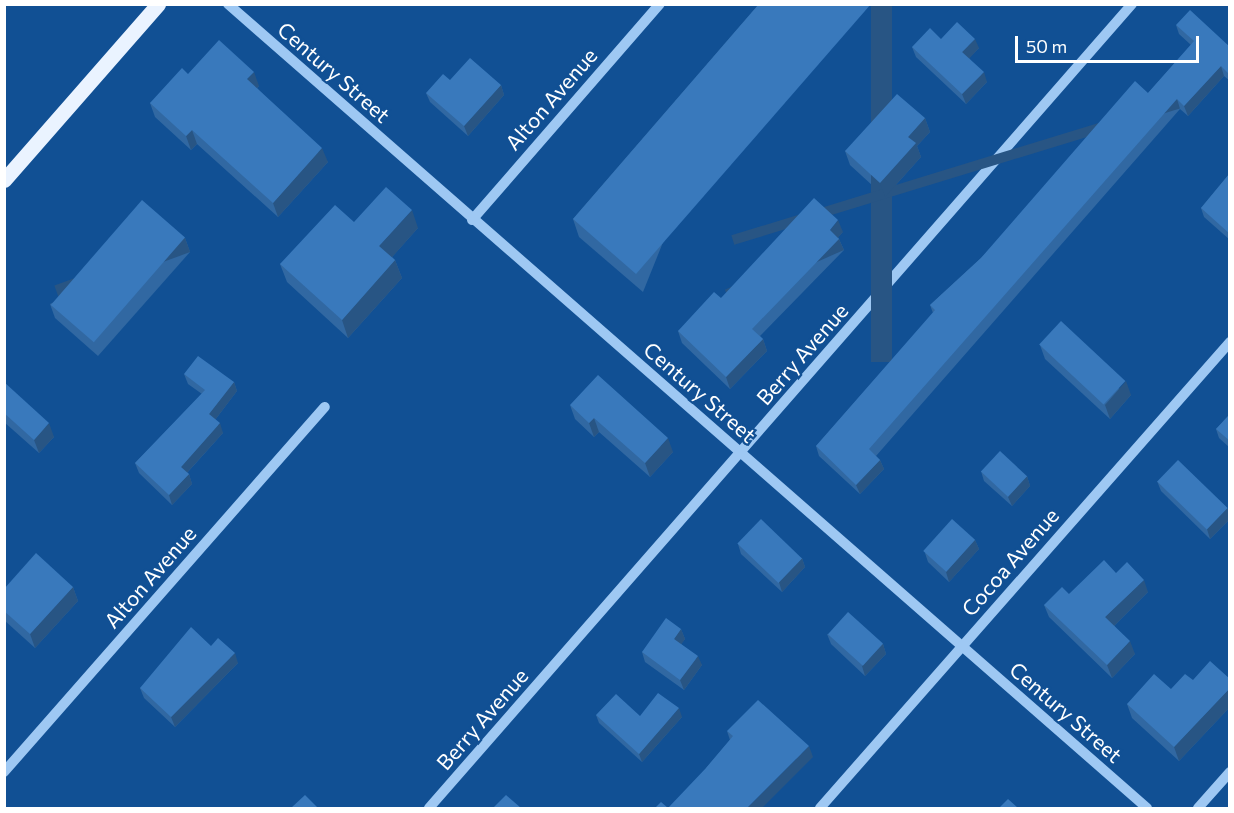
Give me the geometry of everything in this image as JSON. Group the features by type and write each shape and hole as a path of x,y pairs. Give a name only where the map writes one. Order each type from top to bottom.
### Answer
{"main road":[{"path":"4,180 158,4"}],"street":[{"name":"Century Street","path":"228,4 472,220 1147,808"},
{"name":"Alton Avenue","path":"472,220 660,4"},
{"name":"Berry Avenue","path":"429,808 741,454 1132,4"},
{"name":"Cocoa Avenue","path":"820,808 1230,342"},
{"name":"Alton Avenue","path":"4,772 325,406"},
{"path":"1198,808 1230,772"}],"building":[{"path":"759,4 871,4 636,274 573,219"},
{"path":"1190,10 1230,47 1230,72 1228,73 1221,66 1184,106 1177,99 869,449 880,460 856,485 816,446 935,310 930,305 981,258 1135,81 1148,93 1194,41 1176,25"},
{"path":"957,22 975,39 962,52 984,72 962,94 912,47 930,28 941,39"},
{"path":"219,40 254,72 247,79 322,148 273,203 192,130 186,136 150,103 182,68 188,74"},
{"path":"470,58 501,85 464,126 426,93 443,74 450,80"},
{"path":"897,94 925,118 908,137 916,143 880,183 845,151"},
{"path":"1230,173 1230,234 1201,208"},
{"path":"386,187 412,210 379,246 395,260 342,320 280,264 335,205 354,222"},
{"path":"814,198 838,220 830,230 839,239 752,329 763,339 726,377 678,331 714,292 721,298"},
{"path":"142,200 185,237 94,342 51,305"},
{"path":"1061,321 1125,381 1104,404 1039,344"},
{"path":"198,356 234,382 209,414 220,423 181,467 189,474 169,495 135,463 205,390 184,374"},
{"path":"598,375 668,438 645,463 594,418 589,423 570,405"},
{"path":"4,382 49,423 34,440 4,413"},
{"path":"1230,414 1230,441 1216,429"},
{"path":"1000,451 1027,476 1008,497 981,471"},
{"path":"1178,460 1228,508 1207,530 1157,482"},
{"path":"761,519 802,559 778,583 737,543"},
{"path":"952,519 975,540 946,572 923,551"},
{"path":"36,553 73,587 30,634 4,611 4,589"},
{"path":"1104,560 1116,573 1127,562 1144,580 1105,617 1130,641 1107,665 1044,605 1062,587 1069,594"},
{"path":"848,612 883,643 863,666 828,634"},
{"path":"666,618 681,629 674,639 698,656 680,680 642,652"},
{"path":"191,627 211,646 218,638 235,653 171,717 140,688"},
{"path":"1210,661 1230,679 1230,688 1174,747 1127,704 1154,674 1171,689 1185,674 1193,680"},
{"path":"658,693 679,708 639,754 596,715 616,694 640,716"},
{"path":"758,700 809,746 747,808 668,808 733,736 727,731"},
{"path":"305,795 318,808 291,808"},
{"path":"506,795 521,808 493,808"},
{"path":"1008,799 1018,808 999,808"},
{"path":"661,802 668,808 655,808"}]}
